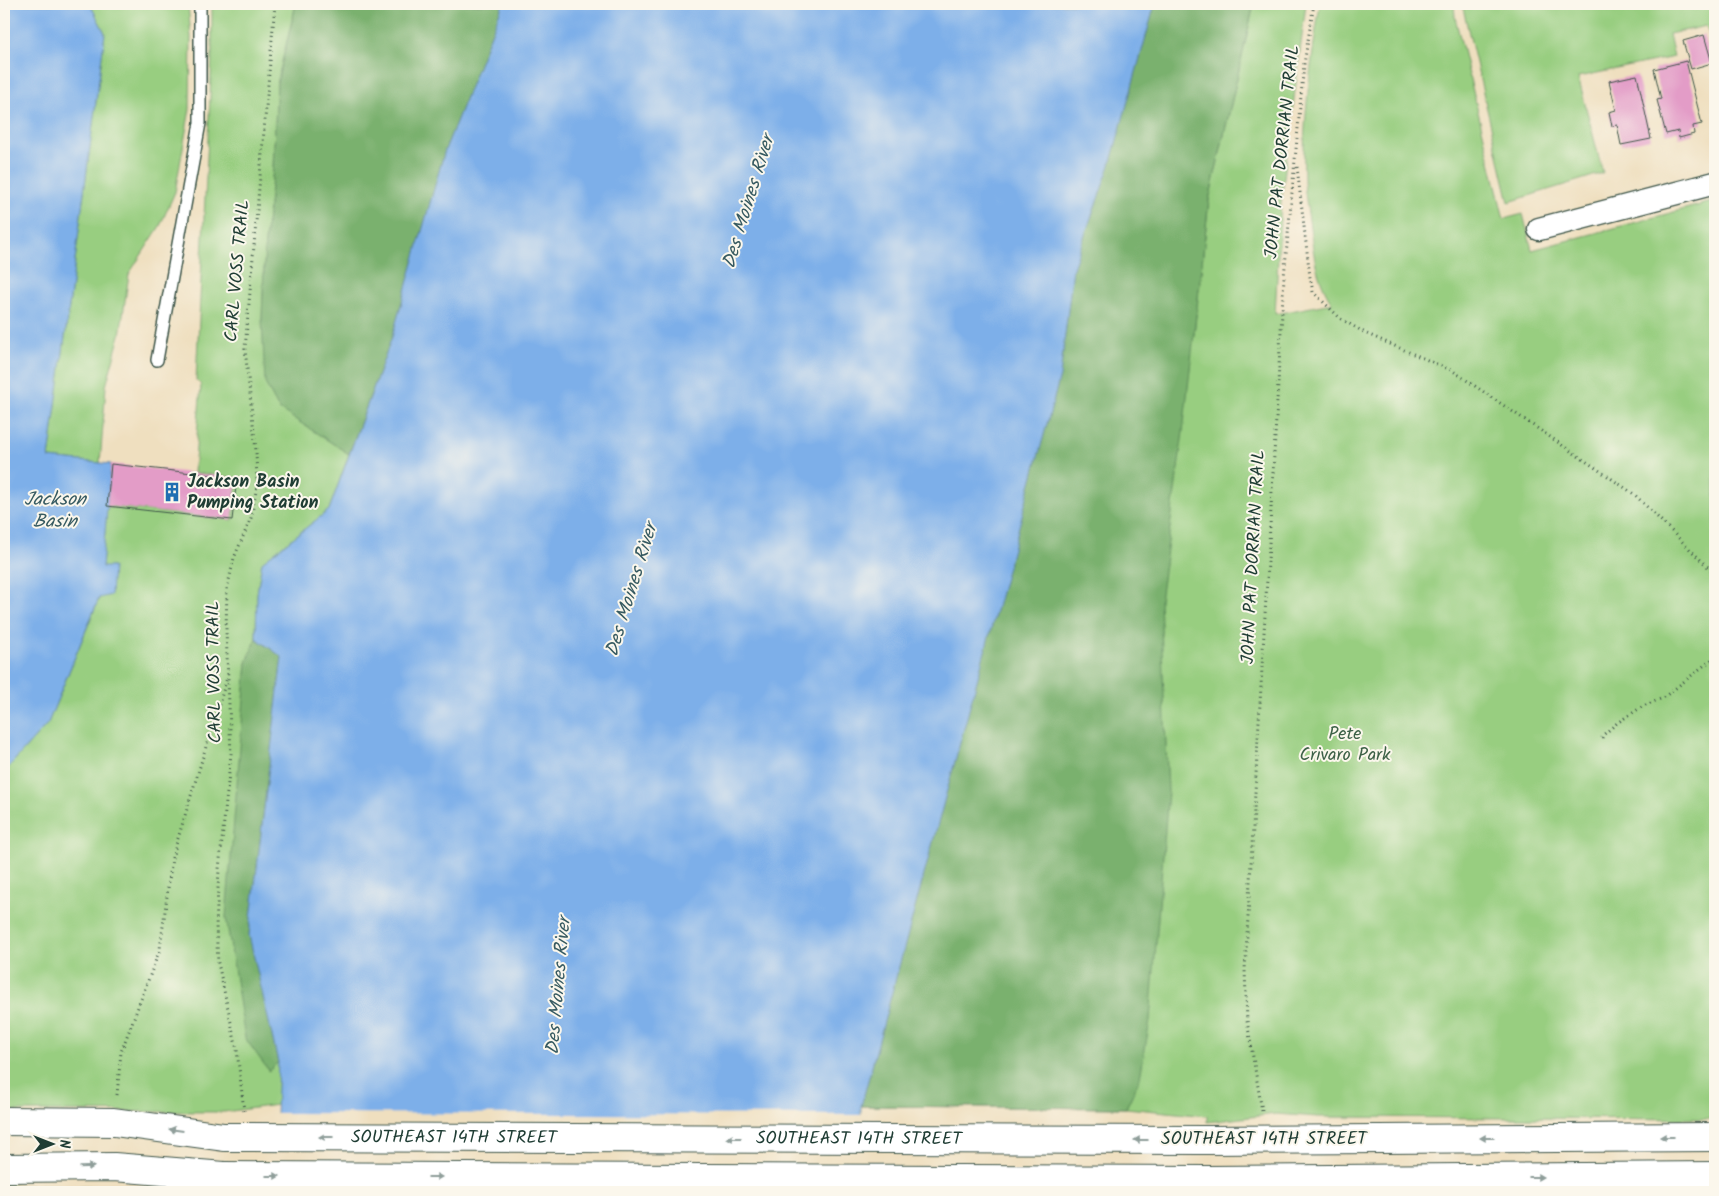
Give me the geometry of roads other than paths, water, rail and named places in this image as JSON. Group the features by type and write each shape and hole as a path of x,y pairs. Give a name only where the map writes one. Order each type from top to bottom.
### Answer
{"main road":[{"name":"SOUTHEAST 14TH STREET","path":"4,1121 114,1122 224,1137 1208,1140 1715,1137"},
{"path":"4,1168 114,1166 224,1176 1207,1180 1715,1176"}],"street":[{"path":"1539,229 1715,183"}],"lane":[{"path":"158,360 200,123 200,4"}],"water":[{"name":"Jackson Basin","path":"4,4 90,4 105,33 49,458 111,464 102,567 113,567 111,595 99,598 48,723 4,772"},
{"name":"Des Moines River","path":"503,4 1155,4 1110,165 1073,268 1060,376 861,1106 861,1192 273,1192 278,1062 249,935 282,657 256,638 257,594 262,562 329,510 392,337 445,150"}],"place":[{"name":"Jackson Basin Pumping Station","path":"172,492"}],"park label":[{"name":"Pete Crivaro Park","path":"1345,744"}]}
